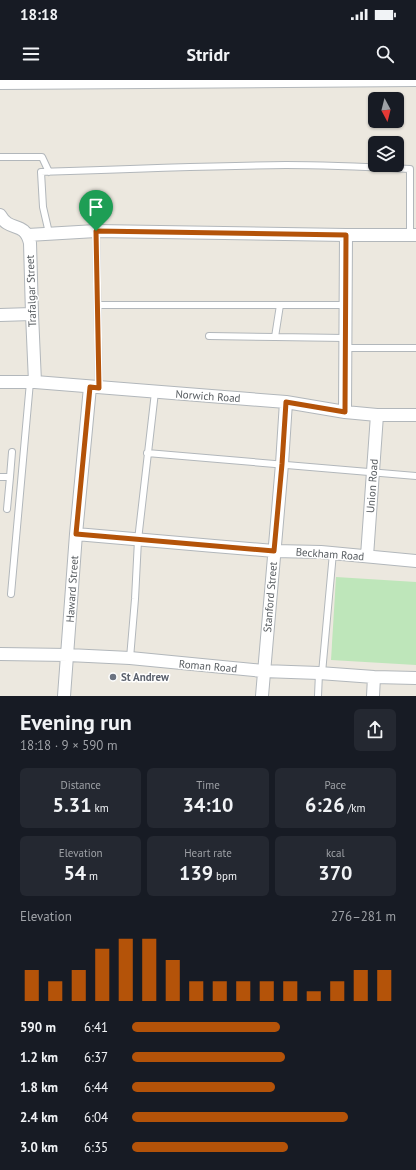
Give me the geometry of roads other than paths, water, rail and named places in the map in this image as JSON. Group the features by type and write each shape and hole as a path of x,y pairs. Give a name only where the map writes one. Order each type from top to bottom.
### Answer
{"street":[{"path":"0,83 416,80"},
{"path":"1,220 23,229 28,235 96,231 413,235"},
{"name":"Trafalgar Street","path":"28,235 30,243 33,382"},
{"path":"345,412 346,235"},
{"path":"0,316 32,314"},
{"name":"Norwich Road","path":"0,382 33,382 286,402 345,412 376,415 416,415"},
{"name":"Haward Street","path":"64,696 76,534 95,387"},
{"name":"Stanford Street","path":"262,696 286,402"},
{"name":"Union Road","path":"367,556 376,415"},
{"name":"Beckham Road","path":"76,534 274,551 333,553 416,561"},
{"name":"Roman Road","path":"0,654 68,654 130,658 264,671 416,678"},
{"path":"373,696 374,677"}],"lane":[{"path":"0,157 42,157 49,172"},
{"path":"49,233 43,207 41,172 287,165 410,169 413,235"},
{"path":"95,387 98,305 96,231"},
{"path":"98,305 345,306"},
{"path":"275,337 280,306"},
{"path":"209,336 275,337 416,348"},
{"path":"11,594 33,382"},
{"path":"130,658 138,540 155,392"},
{"path":"7,509 12,452"},
{"path":"147,453 416,476"},
{"path":"0,477 10,477"},
{"path":"318,696 333,553"}],"place":[{"name":"St Andrew","path":"113,677"}]}
